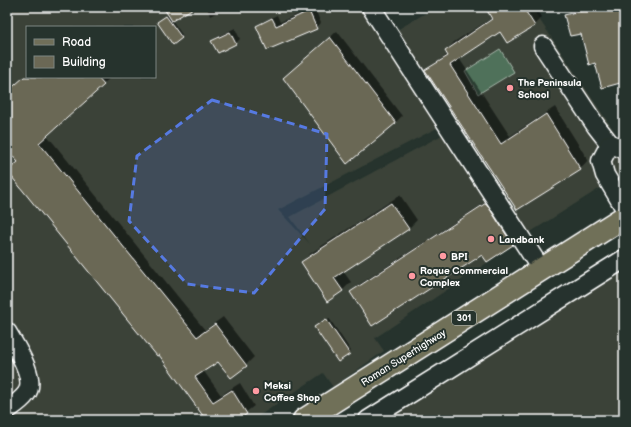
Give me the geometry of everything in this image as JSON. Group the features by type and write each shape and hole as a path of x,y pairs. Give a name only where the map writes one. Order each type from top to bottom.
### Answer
{"main road":[{"name":"Roman Superhighway","path":"304,420 624,218"}],"street":[{"path":"371,7 541,269"},
{"path":"544,46 591,119 617,146 601,161 608,181 624,208"},
{"path":"368,420 624,259"},
{"path":"7,332 24,362 30,380 28,393 7,410"}],"highlighted area":[{"path":"212,100 327,134 325,209 254,293 187,284 129,221 137,156"}],"shaded area":[{"path":"7,7 360,7 437,128 278,210 310,244 290,217 444,134 515,244 375,338 384,351 333,387 323,373 253,420 7,420"},
{"name":"The Peninsula School","path":"436,7 531,7 624,146 624,173 529,233 397,30"},
{"path":"624,248 624,420 356,420"}],"green space":[{"path":"500,49 514,72 478,94 465,71"}],"building":[{"path":"163,7 195,7 172,21"},
{"path":"485,7 523,7 535,26 507,43 500,32 450,65 501,144 546,114 581,170 517,210 425,70 448,56 445,51 492,19"},
{"path":"585,7 620,7 624,24 624,82 602,88 595,63 589,65 581,34 570,36 564,15 585,10"},
{"path":"309,11 317,29 267,50 256,26 272,18 276,26"},
{"path":"166,16 182,38 173,45 157,22"},
{"path":"230,32 236,44 218,53 211,41"},
{"path":"330,37 396,123 347,164 283,78"},
{"path":"24,77 98,78 104,85 39,143 197,337 215,324 247,366 231,378 218,362 195,377 213,402 232,390 247,414 238,420 224,420 221,415 214,420 206,420 159,355 157,356 7,171 18,162 7,150 7,92"},
{"path":"391,203 409,229 334,278 343,291 327,302 301,262"},
{"name":"Roque Commercial Complex","path":"486,203 513,245 487,262 482,255 372,326 350,292"},
{"path":"326,319 350,354 338,362 314,327"}],"place":[{"name":"The Peninsula School","path":"510,88"},
{"name":"Landbank","path":"491,239"},
{"name":"BPI","path":"443,256"},
{"name":"Roque Commercial Complex","path":"412,276"},
{"name":"Meksi Coffee Shop","path":"256,391"}]}
